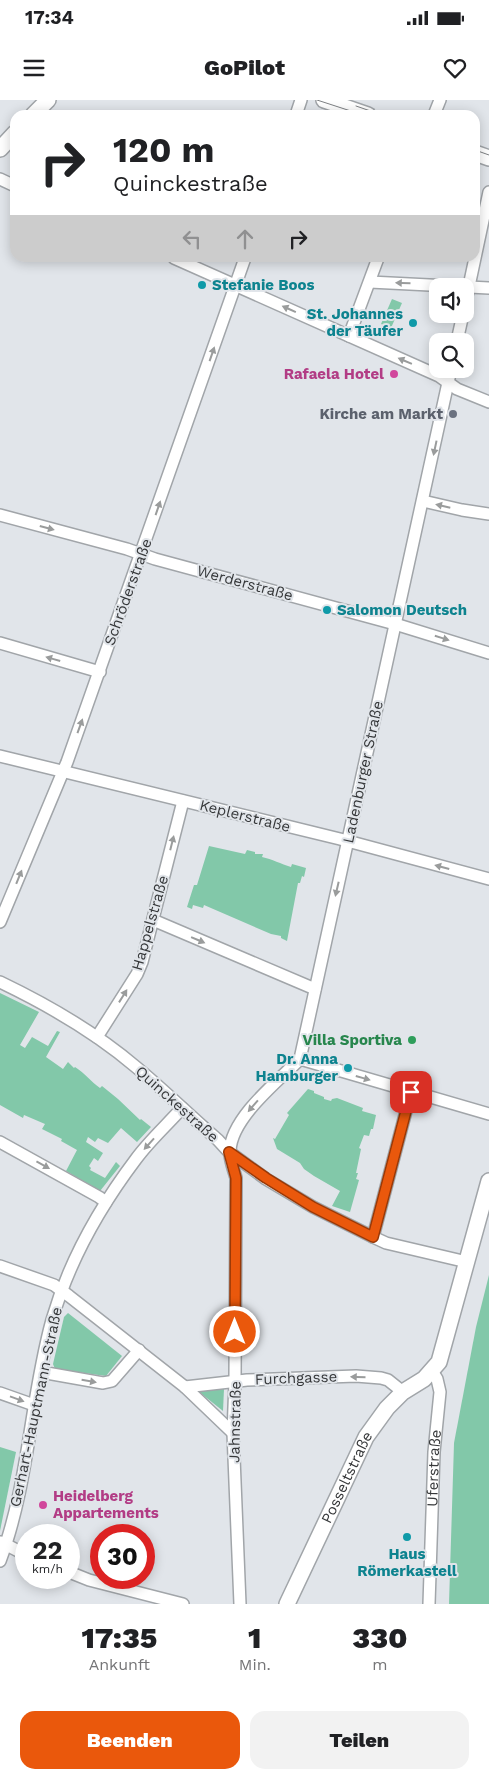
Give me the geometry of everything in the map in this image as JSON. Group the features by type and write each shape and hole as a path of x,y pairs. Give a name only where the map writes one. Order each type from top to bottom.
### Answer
{"street":[{"path":"38,110 48,100"},
{"path":"324,100 353,110"},
{"path":"0,148 10,139"},
{"path":"480,234 489,192"},
{"path":"183,262 439,376 457,390 489,402"},
{"name":"Schröderstraße","path":"0,922 67,772 100,672 244,262"},
{"path":"349,336 377,262"},
{"path":"471,278 474,262"},
{"path":"370,282 429,284"},
{"path":"474,286 489,288"},
{"name":"Ladenburger Straße","path":"300,1060 449,378"},
{"path":"423,501 489,514"},
{"name":"Werderstraße","path":"0,515 395,624 489,653"},
{"path":"0,643 100,672"},
{"name":"Keplerstraße","path":"0,756 489,879"},
{"name":"Happelstraße","path":"96,1037 142,962 183,801"},
{"path":"153,920 315,989"},
{"name":"Quinckestraße","path":"0,982 53,1010 96,1037 135,1066 229,1152 313,1207 386,1243 467,1262"},
{"path":"229,1152 233,1138 252,1106 300,1060 489,1114"},
{"path":"373,1237 411,1092"},
{"name":"Gerhart-Hauptmann-Straße","path":"0,1561 23,1474 34,1405 52,1321 62,1290 75,1258 106,1202 137,1158 182,1108"},
{"path":"0,1142 106,1202"},
{"name":"Jahnstraße","path":"229,1152 236,1178 233,1433 240,1604"},
{"path":"432,1371 438,1362 489,1181"},
{"path":"0,1266 54,1285 62,1290 185,1387 233,1433"},
{"path":"403,1392 445,1336"},
{"path":"41,1372 103,1383 112,1382 139,1350"},
{"name":"Posseltstraße","path":"287,1604 366,1437 379,1417 403,1392 416,1385 432,1371"},
{"name":"Uferstraße","path":"429,1604 434,1452 440,1392 437,1379 432,1371"},
{"name":"Furchgasse","path":"185,1387 235,1381 315,1377 374,1377 388,1380 403,1392"},
{"path":"0,1393 34,1405"},
{"path":"3,1544 15,1550"},
{"path":"80,1576 183,1604"}],"green space":[{"path":"392,299 402,303 391,328 381,324"},
{"path":"209,846 245,854 247,850 255,852 255,854 263,854 262,857 291,867 292,864 306,868 304,877 302,876 300,883 298,883 287,941 281,938 281,936 271,934 204,905 203,908 193,905 192,909 187,907 194,885 197,885"},
{"path":"0,993 39,1012 20,1045 25,1048 32,1037 48,1046 57,1031 60,1032 46,1057 63,1069 68,1062 100,1088 102,1086 140,1120 151,1127 137,1142 121,1128 108,1143 98,1138 95,1142 88,1137 86,1142 103,1153 98,1161 94,1158 89,1166 90,1170 105,1178 116,1162 120,1166 100,1191 66,1171 77,1150 61,1141 62,1139 42,1129 45,1124 24,1115 23,1118 0,1105"},
{"path":"308,1089 324,1097 324,1099 331,1101 337,1098 363,1108 362,1111 376,1115 373,1129 371,1129 369,1136 364,1135 359,1148 361,1149 356,1179 359,1180 350,1212 332,1206 340,1191 314,1176 304,1169 300,1163 277,1149 273,1138 275,1139 289,1115 287,1113"},
{"path":"489,1275 489,1604 449,1604 454,1443 476,1327"},
{"path":"68,1313 122,1356 106,1376 55,1369 53,1364 64,1317"},
{"path":"224,1389 223,1411 198,1391"},
{"path":"0,1447 16,1452 0,1531"}],"tram line":[{"path":"317,100 348,110"},
{"path":"356,106 368,110"},
{"path":"480,152 489,155"}],"place":[{"name":"Stefanie Boos","path":"202,285"},
{"name":"St. Johannes der Täufer","path":"413,323"},
{"name":"Rafaela Hotel","path":"394,374"},
{"name":"Kirche am Markt","path":"453,414"},
{"name":"Salomon Deutsch","path":"327,610"},
{"name":"Villa Sportiva","path":"412,1040"},
{"name":"Dr. Anna Hamburger","path":"348,1068"},
{"name":"Heidelberg Appartements","path":"43,1505"},
{"name":"Haus Römerkastell","path":"407,1537"}],"route":[{"path":"235,1332 236,1178 229,1152 313,1207 373,1237 411,1092"}]}
